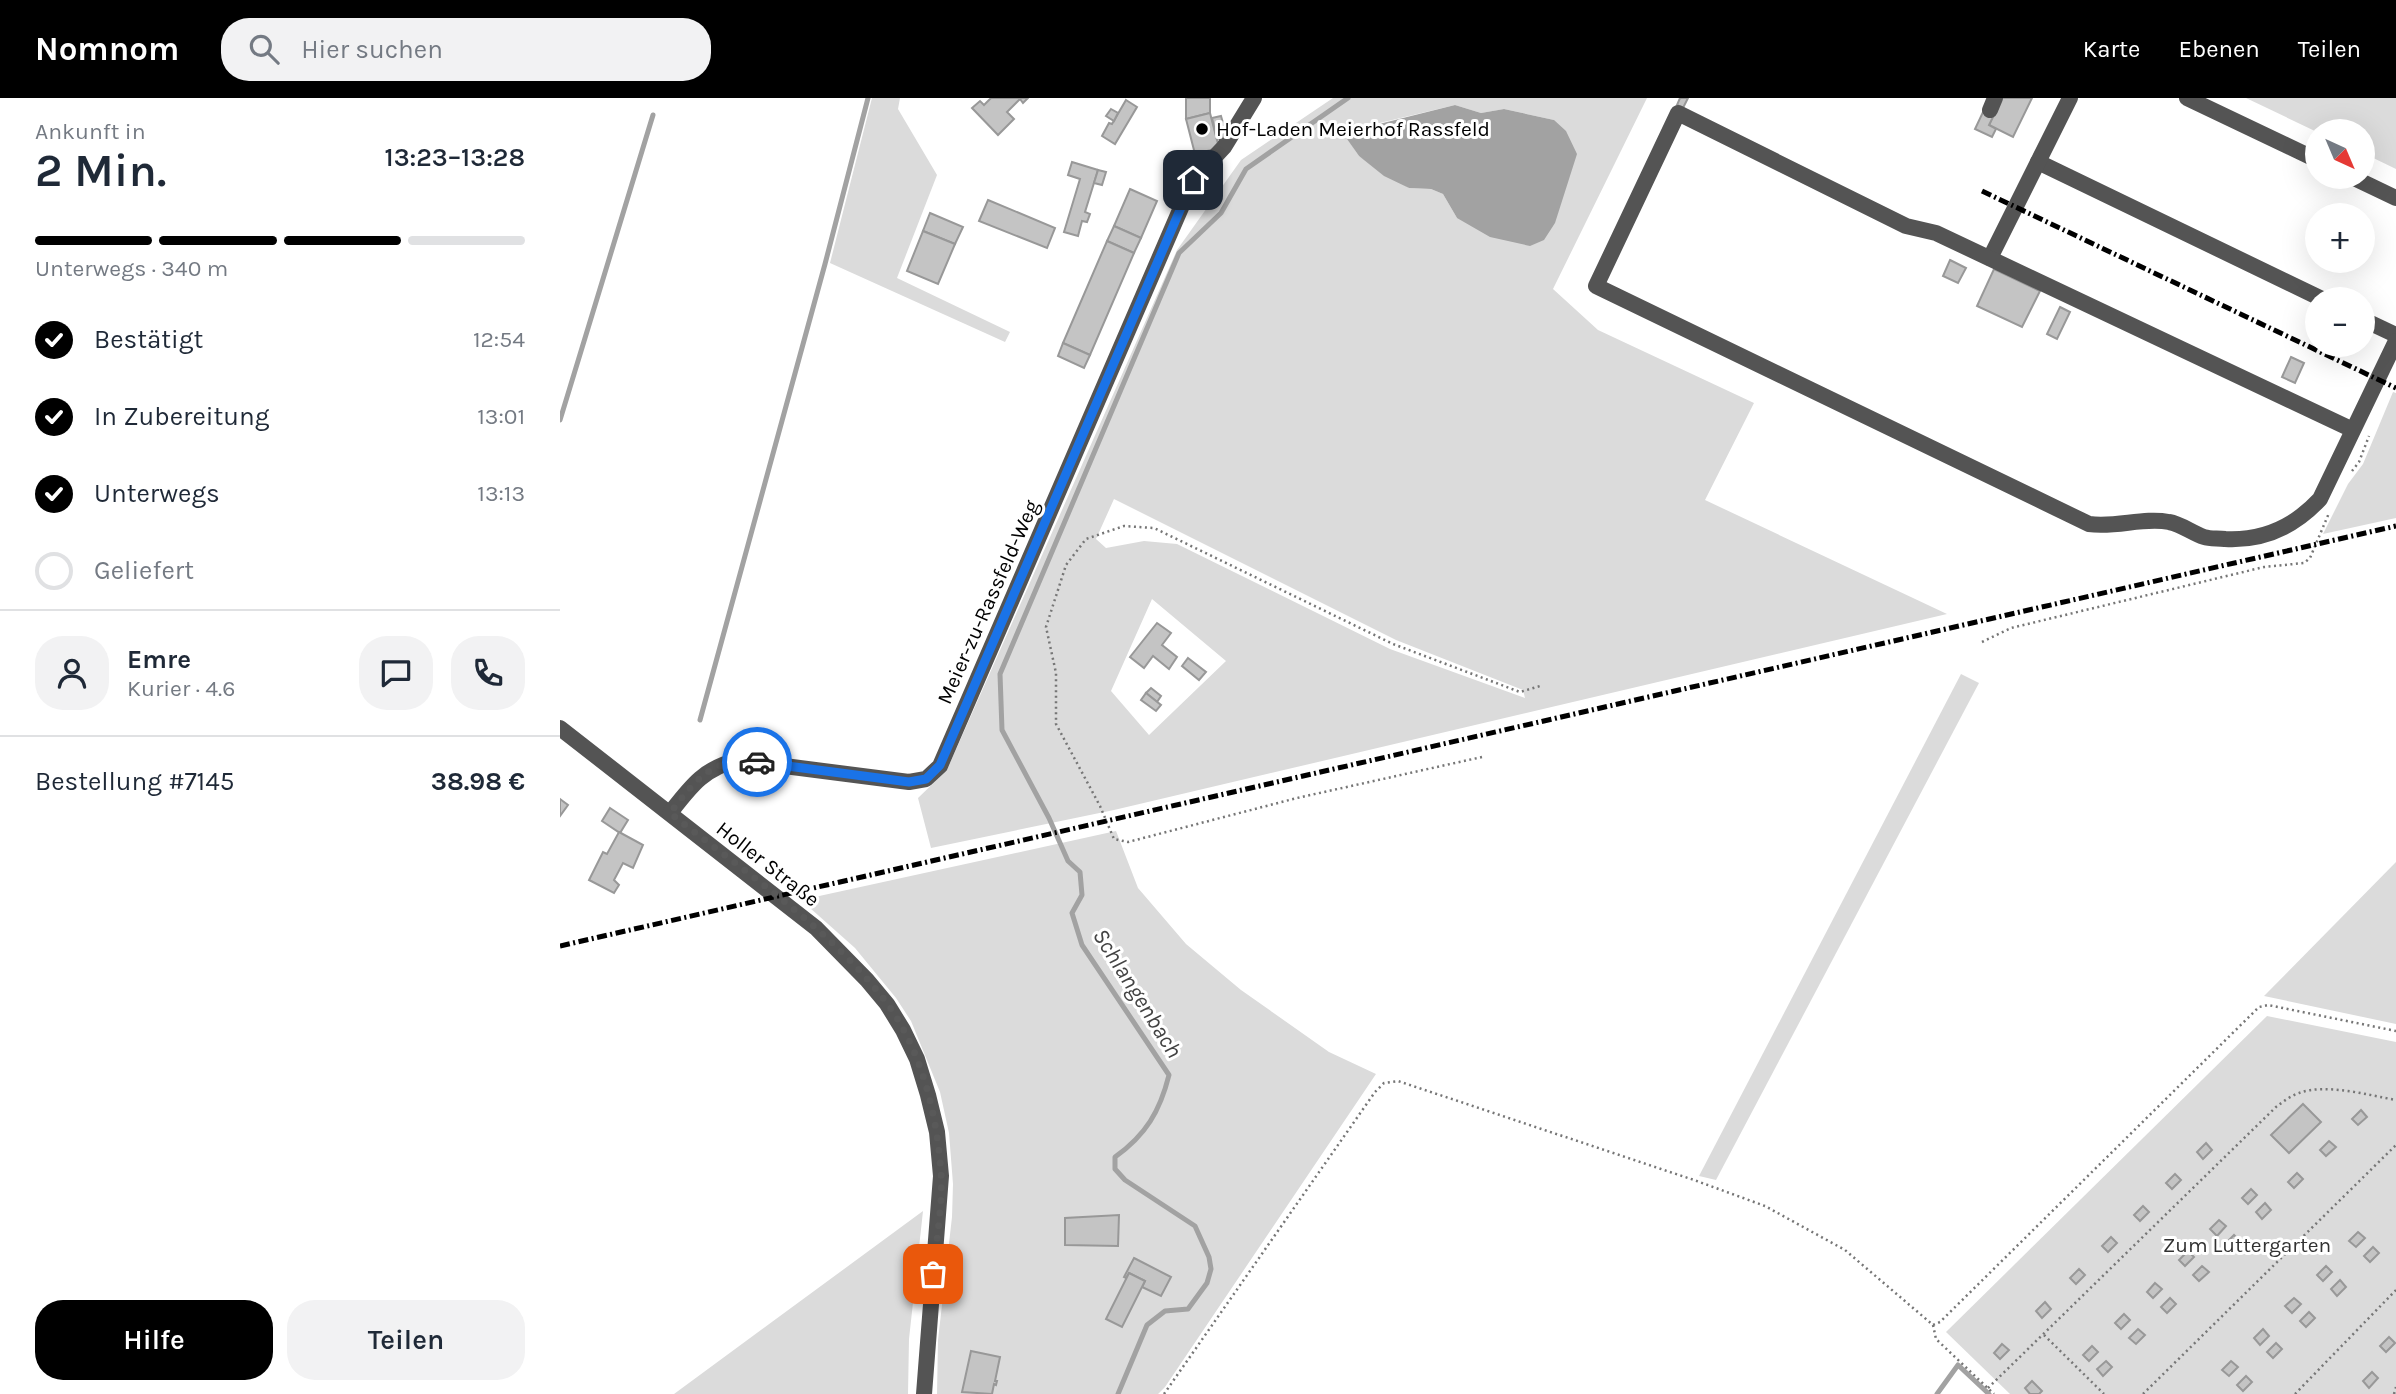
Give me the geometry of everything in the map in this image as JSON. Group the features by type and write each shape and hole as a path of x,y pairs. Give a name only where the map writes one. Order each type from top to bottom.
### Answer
{"street":[{"name":"Meier-zu-Rassfeld-Weg","path":"670,813 702,775 718,765 738,760 909,782 926,779 940,765 1193,180 1224,147 1254,98"},
{"path":"1990,258 2070,98"},
{"path":"2187,98 2305,154"},
{"path":"2353,430 1936,233 1906,226 1678,114 1595,286 2089,524 2104,526 2171,522 2206,538 2254,537 2279,530 2306,514 2320,499 2396,341"},
{"path":"2038,162 2305,291"},
{"path":"2375,188 2396,198"},
{"path":"2375,325 2396,335"},
{"name":"Holler Straße","path":"560,728 816,928 887,1004 917,1059 937,1132 941,1176 924,1394"}],"path":[{"path":"1482,757 1297,798 1128,842 1114,839 1100,806 1056,724 1056,673 1046,627 1066,565 1086,539 1124,526 1154,528 1393,644 1520,692 1540,686"},
{"path":"1982,642 2011,628 2264,567 2304,563"},
{"path":"1164,1394 1375,1091 1384,1083 1398,1081 1765,1206 1845,1250 1933,1325 1940,1322 2259,1007 2268,1005 2396,1031"},
{"path":"1987,1388 2276,1107 2295,1094 2311,1089 2361,1093 2396,1100"},
{"path":"2143,1394 2396,1145"},
{"path":"2295,1394 2396,1290"},
{"path":"1933,1325 1936,1339 1994,1394"},
{"path":"2043,1335 2104,1394"},
{"path":"2394,1394 2396,1387"}],"green space":[{"path":"872,98 900,98 898,109 937,175 897,278 1010,332 1005,342 830,263"},
{"path":"1333,98 1647,98 1553,289 1598,330 1754,403 1705,500 1947,614 1114,810 931,848 918,798 947,770 1177,250 1241,160","holes":["1455,105 1481,113 1504,109 1554,120 1457,218 1443,194 1431,189 1409,188 1359,156 1342,131 1348,136 1363,127","1114,499 1396,640 1523,690 1525,698 1390,649 1177,544 1144,541 1106,548 1096,539","1152,599 1226,661 1149,735 1111,691"]},
{"path":"2246,98 2396,98 2396,169 2375,159 2375,119 2305,119 2305,126"},
{"path":"2393,392 2396,393 2396,518 2323,534 2348,484 2363,464"},
{"path":"1961,674 1979,683 1716,1180 1699,1176"},
{"path":"1116,831 1138,888 1186,944 1241,990 1329,1052 1376,1074 1158,1394 937,1394 938,1340 952,1217 953,1184 949,1133 940,1092 911,1021 896,998 855,948 801,900"},
{"path":"2396,862 2396,1024 2264,996"},
{"name":"Zum Luttergarten","path":"2267,1016 2396,1042 2396,1394 2010,1394 1946,1332"},
{"path":"923,1211 909,1339 908,1394 674,1394"}],"shaded area":[{"path":"1455,105 1481,113 1504,109 1554,120 1566,131 1577,154 1555,223 1544,240 1530,246 1490,237 1457,218 1443,194 1431,189 1409,188 1384,176 1359,156 1347,139 1363,128"}],"building":[{"path":"991,98 1028,98 1023,103 1020,99 1007,112 1014,119 998,135 972,108 980,101 984,105"},
{"path":"1186,98 1210,98 1210,113 1186,119"},
{"path":"1680,98 1688,98 1683,108 1677,105"},
{"path":"2001,98 2032,98 2013,137 1989,125"},
{"path":"1126,100 1137,107 1115,144 1102,136"},
{"path":"1111,109 1118,113 1114,121 1106,116"},
{"path":"1983,112 1993,117 1989,125 1996,129 1992,137 1975,129"},
{"name":"Hof-Laden Meierhof Rassfeld","path":"1210,113 1219,148 1195,154 1186,119"},
{"path":"1221,116 1227,137 1217,139 1212,118"},
{"path":"1072,162 1098,170 1085,212 1090,214 1087,222 1082,221 1078,236 1064,232 1080,179 1068,175"},
{"path":"1098,170 1106,172 1102,185 1094,183"},
{"path":"1130,189 1157,201 1141,238 1114,226"},
{"path":"988,200 1055,228 1047,248 979,221"},
{"path":"930,213 963,227 955,244 923,231"},
{"path":"1114,226 1141,238 1134,253 1107,241"},
{"path":"923,231 955,244 938,284 907,271"},
{"path":"1107,241 1134,253 1090,355 1063,343"},
{"path":"1950,260 1966,268 1958,283 1943,276"},
{"path":"1994,269 2040,291 2022,327 1977,306"},
{"path":"2060,307 2070,312 2057,339 2047,334"},
{"path":"1063,343 1090,355 1084,368 1058,356"},
{"path":"2291,357 2304,363 2295,383 2282,377"},
{"path":"1157,623 1171,633 1162,645 1177,657 1169,669 1153,656 1144,668 1130,657"},
{"path":"1188,658 1206,672 1199,680 1182,666"},
{"path":"1151,688 1161,696 1157,702 1146,693"},
{"path":"1146,693 1161,705 1156,711 1141,700"},
{"path":"560,799 568,805 560,816"},
{"path":"610,808 628,820 620,833 602,821"},
{"path":"619,832 643,845 633,868 623,863 614,880 619,885 614,893 589,880 603,852 607,854"},
{"path":"2303,1104 2321,1122 2289,1153 2271,1135"},
{"path":"2361,1110 2367,1117 2358,1125 2352,1119"},
{"path":"2329,1141 2336,1147 2326,1156 2320,1150"},
{"path":"2206,1143 2212,1150 2203,1159 2197,1152"},
{"path":"2297,1173 2303,1179 2294,1188 2288,1182"},
{"path":"2175,1174 2181,1180 2172,1189 2166,1183"},
{"path":"2251,1189 2257,1195 2248,1204 2242,1198"},
{"path":"2265,1203 2271,1210 2262,1219 2256,1212"},
{"path":"2143,1206 2149,1212 2140,1221 2134,1215"},
{"path":"1119,1215 1118,1246 1065,1245 1065,1218"},
{"path":"2219,1220 2226,1226 2217,1236 2210,1229"},
{"path":"2358,1232 2365,1238 2356,1247 2349,1241"},
{"path":"2234,1235 2240,1241 2231,1250 2225,1244"},
{"path":"2111,1237 2117,1243 2108,1252 2102,1246"},
{"path":"2373,1247 2379,1253 2370,1262 2364,1256"},
{"path":"2188,1251 2194,1257 2185,1266 2179,1260"},
{"path":"1134,1258 1171,1277 1161,1296 1142,1287 1145,1281 1129,1273 1124,1277"},
{"path":"2202,1266 2209,1272 2199,1281 2193,1275"},
{"path":"2326,1266 2332,1272 2323,1281 2317,1275"},
{"path":"2079,1269 2085,1275 2076,1284 2070,1278"},
{"path":"1129,1273 1145,1281 1122,1327 1106,1319"},
{"path":"2340,1280 2346,1287 2337,1296 2331,1289"},
{"path":"2155,1283 2162,1289 2153,1298 2147,1292"},
{"path":"2170,1298 2176,1304 2167,1313 2161,1307"},
{"path":"2294,1298 2301,1304 2292,1313 2285,1306"},
{"path":"2045,1302 2051,1309 2042,1318 2036,1311"},
{"path":"2309,1312 2315,1318 2306,1327 2300,1321"},
{"path":"2124,1314 2130,1320 2121,1329 2115,1323"},
{"path":"2138,1329 2145,1335 2136,1344 2129,1338"},
{"path":"2263,1329 2269,1336 2260,1345 2254,1338"},
{"path":"2389,1337 2395,1343 2386,1352 2380,1346"},
{"path":"2276,1343 2282,1349 2273,1358 2267,1352"},
{"path":"2002,1344 2009,1350 2000,1359 1994,1353"},
{"path":"2092,1346 2098,1352 2089,1361 2083,1355"},
{"path":"971,1351 1000,1357 997,1381 992,1394 962,1392"},
{"path":"2106,1361 2112,1367 2103,1376 2097,1369"},
{"path":"2231,1361 2238,1367 2229,1376 2222,1370"},
{"path":"2372,1372 2378,1378 2369,1388 2363,1381"},
{"path":"2246,1376 2252,1382 2243,1391 2237,1385"},
{"path":"2032,1381 2042,1391 2039,1394 2030,1394 2025,1388"}],"waterway":[{"path":"700,720 868,98"},
{"name":"Schlangenbach","path":"1118,1394 1147,1325 1165,1311 1188,1309 1207,1283 1211,1269 1209,1257 1195,1226 1125,1180 1115,1169 1115,1157 1135,1140 1156,1111 1169,1075 1082,945 1072,913 1082,895 1080,872 1068,861 1049,818 1002,730 1000,674 1179,253 1221,213 1246,169 1348,98"},
{"path":"560,420 653,115"},
{"path":"1937,1394 1958,1365 1989,1394"}],"railway":[{"path":"1982,191 2396,388"},
{"path":"560,946 2396,526"}],"way so far":[{"path":"757,762 738,760 718,765 702,775 670,813 816,928 867,980 887,1004 903,1030 917,1059 937,1132 941,1176 933,1274"}],"place":[{"name":"Hof-Laden Meierhof Rassfeld","path":"1202,129"}],"route":[{"path":"757,762 909,782 926,779 940,765 1193,180"}]}
